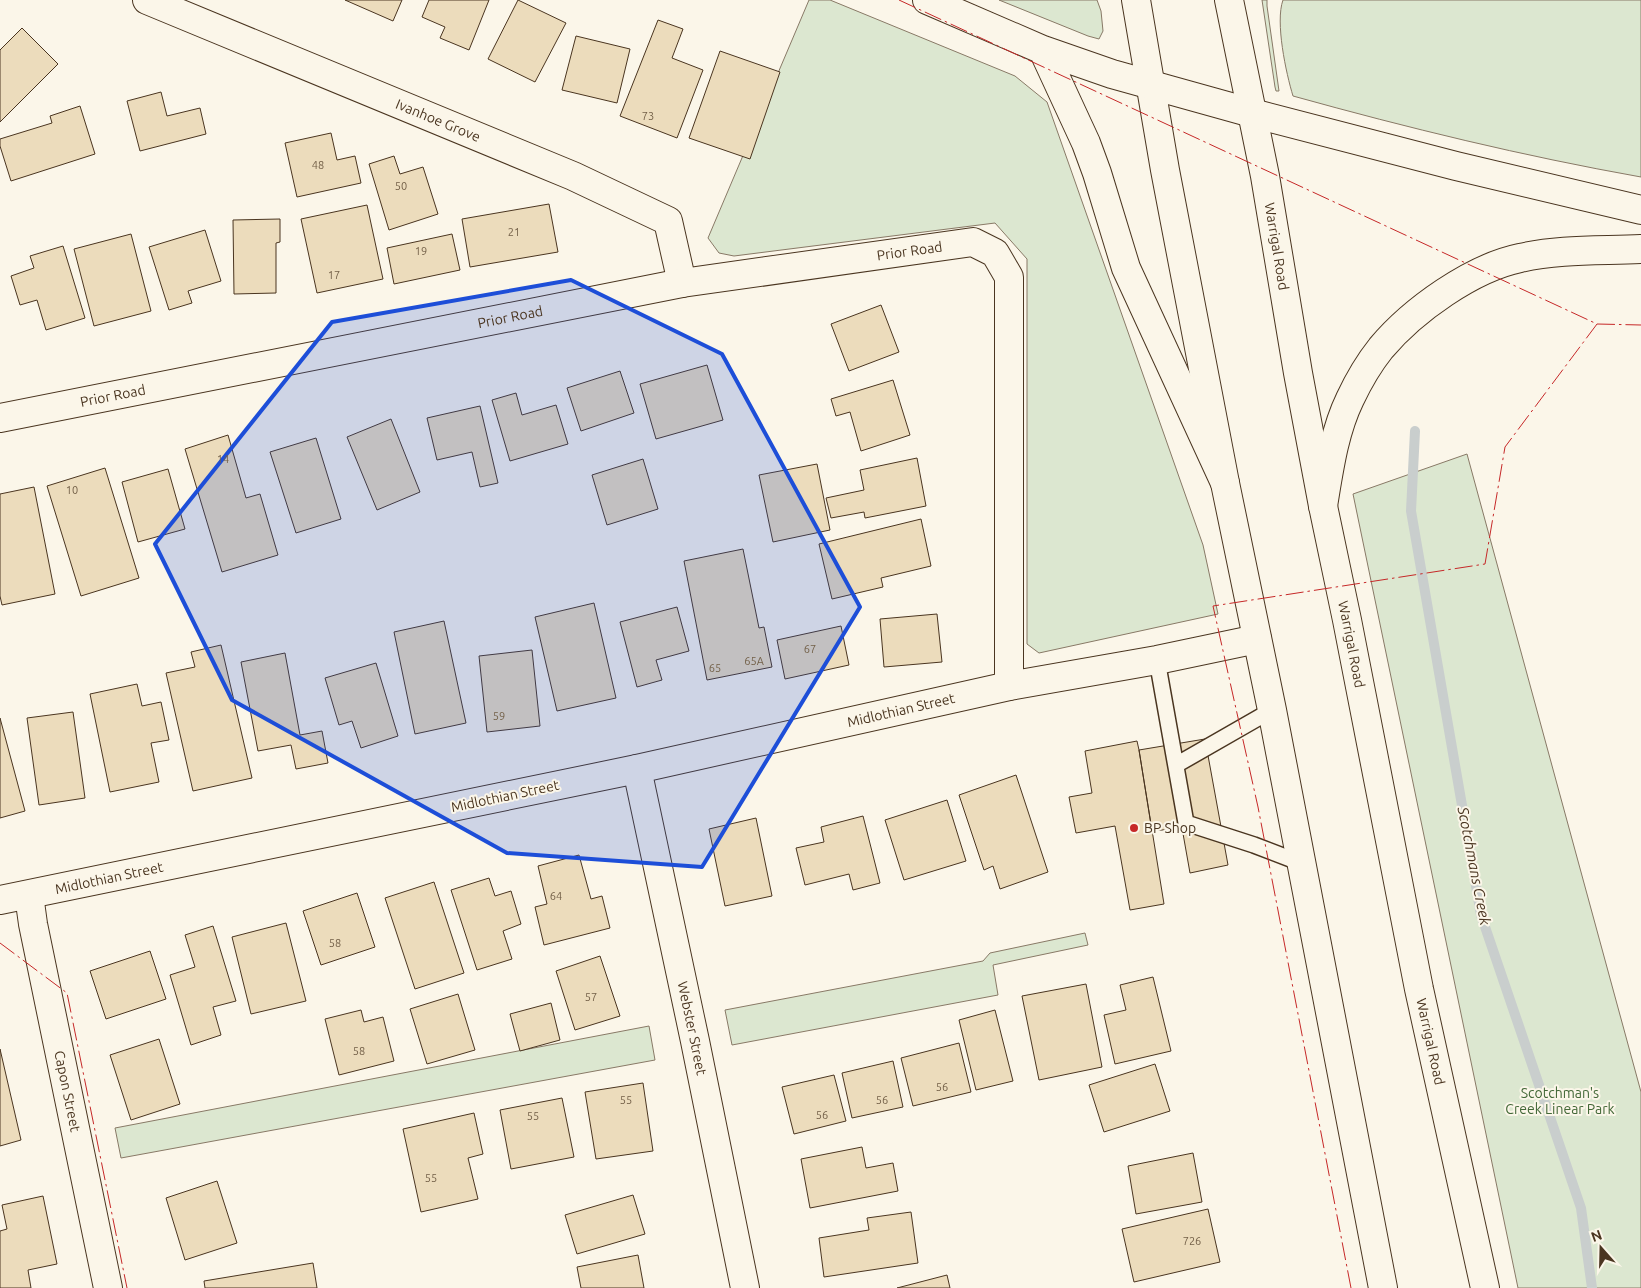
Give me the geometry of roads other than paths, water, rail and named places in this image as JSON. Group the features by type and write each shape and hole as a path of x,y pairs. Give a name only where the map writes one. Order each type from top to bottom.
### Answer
{"main road":[{"name":"Ivanhoe Grove","path":"147,0 565,173 668,221 682,283"},
{"path":"927,0 1043,50 1112,74 1252,113 1456,166 1641,210"},
{"path":"1136,0 1165,170 1225,483 1272,710 1383,1288"},
{"name":"Warrigal Road","path":"1229,0 1266,176 1296,364 1322,506 1349,629 1420,989 1485,1288"},
{"path":"1043,50 1086,144 1126,268 1225,483"},
{"name":"Prior Road","path":"0,418 682,283 973,242 995,253 1009,277 1009,686"},
{"path":"1322,506 1335,438 1349,400 1365,371 1381,348 1415,314 1450,289 1490,268 1519,258 1561,252 1641,249"},
{"name":"Midlothian Street","path":"0,900 637,769 1009,686 1157,660 1257,638"},
{"name":"Webster Street","path":"637,769 746,1288"},
{"name":"Capon Street","path":"29,895 30,910 108,1288"}],"lane":[{"path":"1157,660 1186,823 1254,845 1301,863"},
{"path":"1176,764 1272,710"}],"waterway":[{"name":"Scotchmans Creek","path":"1415,431 1411,511 1481,915 1581,1208 1592,1288"}],"place":[{"name":"BP Shop","path":"1134,828"}],"park label":[{"name":"Scotchman's Creek Linear Park","path":"1560,1102"}]}
